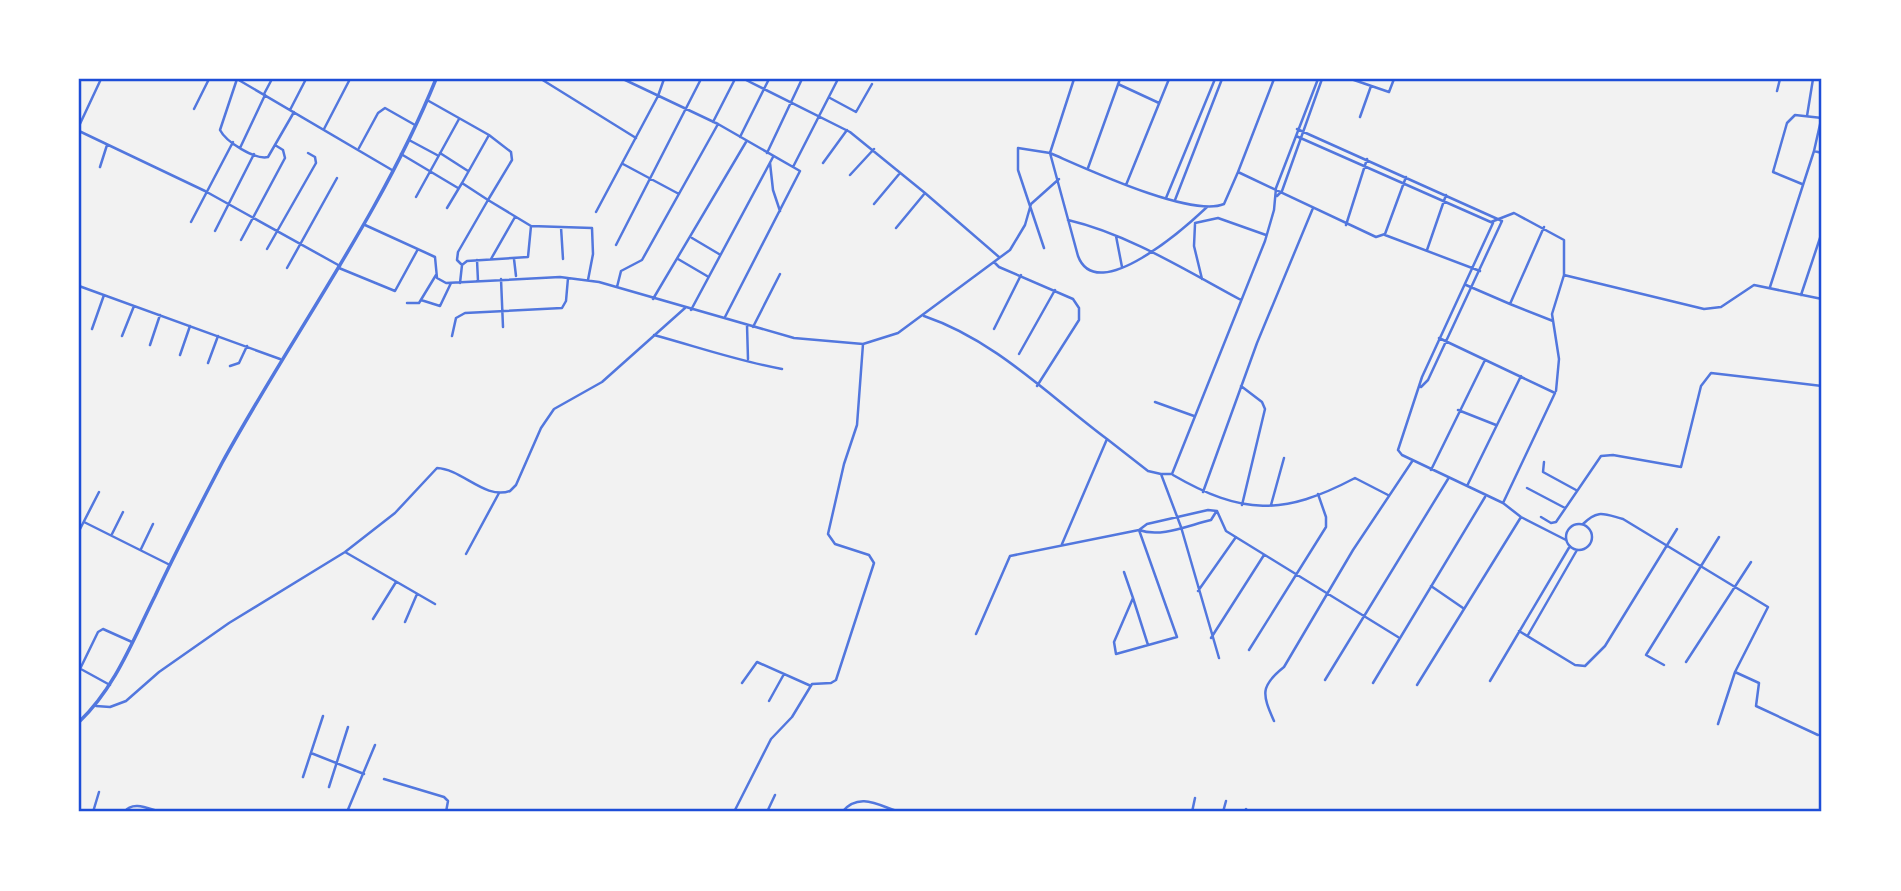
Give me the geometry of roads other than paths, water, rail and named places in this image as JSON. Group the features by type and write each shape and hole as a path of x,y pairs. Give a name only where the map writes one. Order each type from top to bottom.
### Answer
{"street":[{"path":"79,125 101,79"},
{"path":"194,109 209,79"},
{"path":"294,112 268,157 254,155 222,135 220,125 237,79 359,148 392,170"},
{"path":"240,148 272,79"},
{"path":"290,110 306,79"},
{"path":"324,129 350,79"},
{"path":"79,722 96,706 110,685 170,565 280,359 339,267 409,140 436,79"},
{"path":"541,79 636,138"},
{"path":"623,79 718,124 800,171 725,317"},
{"path":"596,212 658,96 664,79"},
{"path":"616,245 701,79"},
{"path":"713,122 735,79"},
{"path":"744,79 847,130 874,149 999,257"},
{"path":"740,137 769,79"},
{"path":"767,153 802,79"},
{"path":"793,167 838,79"},
{"path":"1074,79 1050,153 1078,256 1085,269 1098,272 1122,267 1151,254 1207,207"},
{"path":"1087,169 1120,79"},
{"path":"1126,184 1169,79"},
{"path":"1166,198 1215,79"},
{"path":"1174,201 1222,79"},
{"path":"1044,248 1018,170 1018,148 1050,153 1174,201 1207,207 1224,204 1274,79"},
{"path":"1172,474 1266,235 1277,196 1276,188 1297,129 1320,79"},
{"path":"1277,196 1282,191 1320,79"},
{"path":"1350,79 1360,80 1389,92 1394,79"},
{"path":"1777,91 1780,79"},
{"path":"1807,116 1813,79"},
{"path":"829,98 856,112 872,84"},
{"path":"1118,84 1159,103"},
{"path":"1360,117 1371,86"},
{"path":"427,100 489,135 506,147 512,157 458,252 457,260 462,265"},
{"path":"359,148 378,113 385,108 415,125"},
{"path":"1770,287 1803,185 1814,151 1822,118 1790,117 1773,172 1803,185"},
{"path":"416,197 459,119"},
{"path":"616,288 621,271 642,261 718,124"},
{"path":"1297,129 1498,218 1502,225 1428,380 1421,387"},
{"path":"822,163 847,130"},
{"path":"79,131 205,191 339,267 395,291 418,249"},
{"path":"447,208 489,135"},
{"path":"1296,136 1491,222"},
{"path":"409,140 468,171"},
{"path":"653,299 746,141"},
{"path":"191,222 233,142"},
{"path":"100,167 107,145"},
{"path":"241,240 285,158 283,150 275,145"},
{"path":"850,175 874,149"},
{"path":"1814,151 1822,153"},
{"path":"267,249 316,163 308,153"},
{"path":"401,153 458,188"},
{"path":"215,231 254,155"},
{"path":"691,310 773,157"},
{"path":"1346,225 1367,159"},
{"path":"770,162 773,190 780,211"},
{"path":"622,164 679,194"},
{"path":"1238,172 1276,188 1346,225 1376,237 1385,234 1480,271"},
{"path":"874,204 900,173"},
{"path":"1385,234 1406,177"},
{"path":"287,268 337,178"},
{"path":"436,275 440,281 451,283 516,278 568,278 588,281 809,341 863,344 898,333 999,257 1017,241 1031,204 1059,179"},
{"path":"462,183 531,226 592,228 593,254 588,281"},
{"path":"896,228 925,193"},
{"path":"1427,250 1442,202 1447,195"},
{"path":"1203,492 1241,386 1314,208"},
{"path":"1491,222 1514,214 1544,227 1564,240 1564,275 1553,304 1559,359 1555,393 1503,503"},
{"path":"491,259 515,217"},
{"path":"1195,218 1194,246 1202,279"},
{"path":"1195,223 1218,218 1266,235"},
{"path":"1068,219 1116,234 1241,300"},
{"path":"1491,222 1492,227 1474,268 1422,377 1421,387 1398,446 1399,453 1448,479 1503,503 1521,517 1566,540 1577,550 1586,548 1592,538 1590,530 1583,524"},
{"path":"362,224 437,260 436,275 421,300 417,304 407,303"},
{"path":"460,283 462,265 467,261 530,256 531,226"},
{"path":"561,226 563,259"},
{"path":"1510,304 1544,227"},
{"path":"1801,295 1822,232"},
{"path":"1116,234 1122,267"},
{"path":"691,237 719,254"},
{"path":"514,259 516,278"},
{"path":"678,259 707,276"},
{"path":"477,260 478,282"},
{"path":"993,261 999,267 1073,299 1079,308 1079,320 1037,386"},
{"path":"753,327 780,274"},
{"path":"994,329 1021,275"},
{"path":"1564,275 1704,309 1721,307 1748,286 1770,287 1822,299"},
{"path":"452,336 456,318 460,314 562,308 566,301 568,278"},
{"path":"502,279 503,327"},
{"path":"421,300 440,306 451,283"},
{"path":"1466,285 1553,321"},
{"path":"79,286 280,359"},
{"path":"1019,354 1055,290"},
{"path":"92,328 104,295"},
{"path":"122,336 134,306"},
{"path":"96,706 110,707 126,701 159,671 229,623 345,552 395,513 437,468 452,471 499,493 510,491 516,485 541,428 554,409 602,382 685,308"},
{"path":"150,345 160,315"},
{"path":"923,316 952,326 995,349 1037,386 1148,471 1172,474 1203,492 1242,505 1270,506 1318,494 1355,478 1388,495"},
{"path":"747,325 748,359"},
{"path":"180,355 190,326"},
{"path":"208,363 218,335"},
{"path":"653,335 716,355 748,359 782,369"},
{"path":"1439,338 1555,393"},
{"path":"734,812 771,739 792,717 811,686 817,681 831,683 836,680 874,564 869,555 835,544 828,534 844,464 858,425 863,344"},
{"path":"230,366 239,363 247,346"},
{"path":"1431,470 1458,410 1485,360"},
{"path":"1541,517 1555,523 1597,458 1604,455 1674,469 1681,467 1701,386 1711,373 1822,386"},
{"path":"1466,487 1521,376"},
{"path":"1241,386 1262,402 1265,409 1242,505"},
{"path":"1155,402 1194,416"},
{"path":"1458,410 1496,425"},
{"path":"1062,544 1107,439"},
{"path":"1270,506 1284,458"},
{"path":"1274,721 1264,698 1268,680 1283,667 1388,495 1413,460"},
{"path":"1544,462 1543,472 1576,490"},
{"path":"1161,474 1178,517 1219,658"},
{"path":"1325,680 1448,479"},
{"path":"1527,488 1565,508"},
{"path":"79,531 99,492"},
{"path":"466,554 499,493"},
{"path":"1249,650 1326,527 1326,517 1318,494"},
{"path":"1373,683 1398,637 1485,496"},
{"path":"1139,530 1151,534 1211,520 1217,511"},
{"path":"976,634 1010,556 1139,530 1147,524 1178,517 1217,511"},
{"path":"1217,511 1226,531 1398,637"},
{"path":"112,535 123,512"},
{"path":"1566,540 1570,527 1583,524 1592,515 1603,512 1646,531 1768,607 1735,672 1718,724"},
{"path":"1417,685 1521,517"},
{"path":"83,522 170,565"},
{"path":"141,550 153,524"},
{"path":"1519,631 1575,665 1585,666 1605,646 1677,529"},
{"path":"1132,598 1114,642 1116,654 1177,637 1139,530"},
{"path":"1198,592 1236,537"},
{"path":"1664,665 1646,655 1719,537"},
{"path":"1490,681 1570,546"},
{"path":"1528,635 1577,550"},
{"path":"345,552 435,604"},
{"path":"1211,638 1265,554"},
{"path":"1686,662 1751,562"},
{"path":"1124,572 1148,645"},
{"path":"373,620 396,582"},
{"path":"1430,586 1463,608"},
{"path":"405,622 417,594"},
{"path":"110,685 79,668 100,630 107,629 132,642"},
{"path":"742,683 757,662 811,686"},
{"path":"1735,672 1759,683 1756,706 1818,735"},
{"path":"769,701 784,674"},
{"path":"303,777 323,716"},
{"path":"328,787 348,727"},
{"path":"347,812 375,745"},
{"path":"310,753 364,774"},
{"path":"384,779 444,797 449,806 446,812"},
{"path":"93,812 99,792"},
{"path":"767,812 775,795"},
{"path":"1192,812 1195,798"},
{"path":"842,812 859,800 899,812"},
{"path":"1223,812 1226,801"},
{"path":"124,812 128,807 137,806 161,812"}]}
